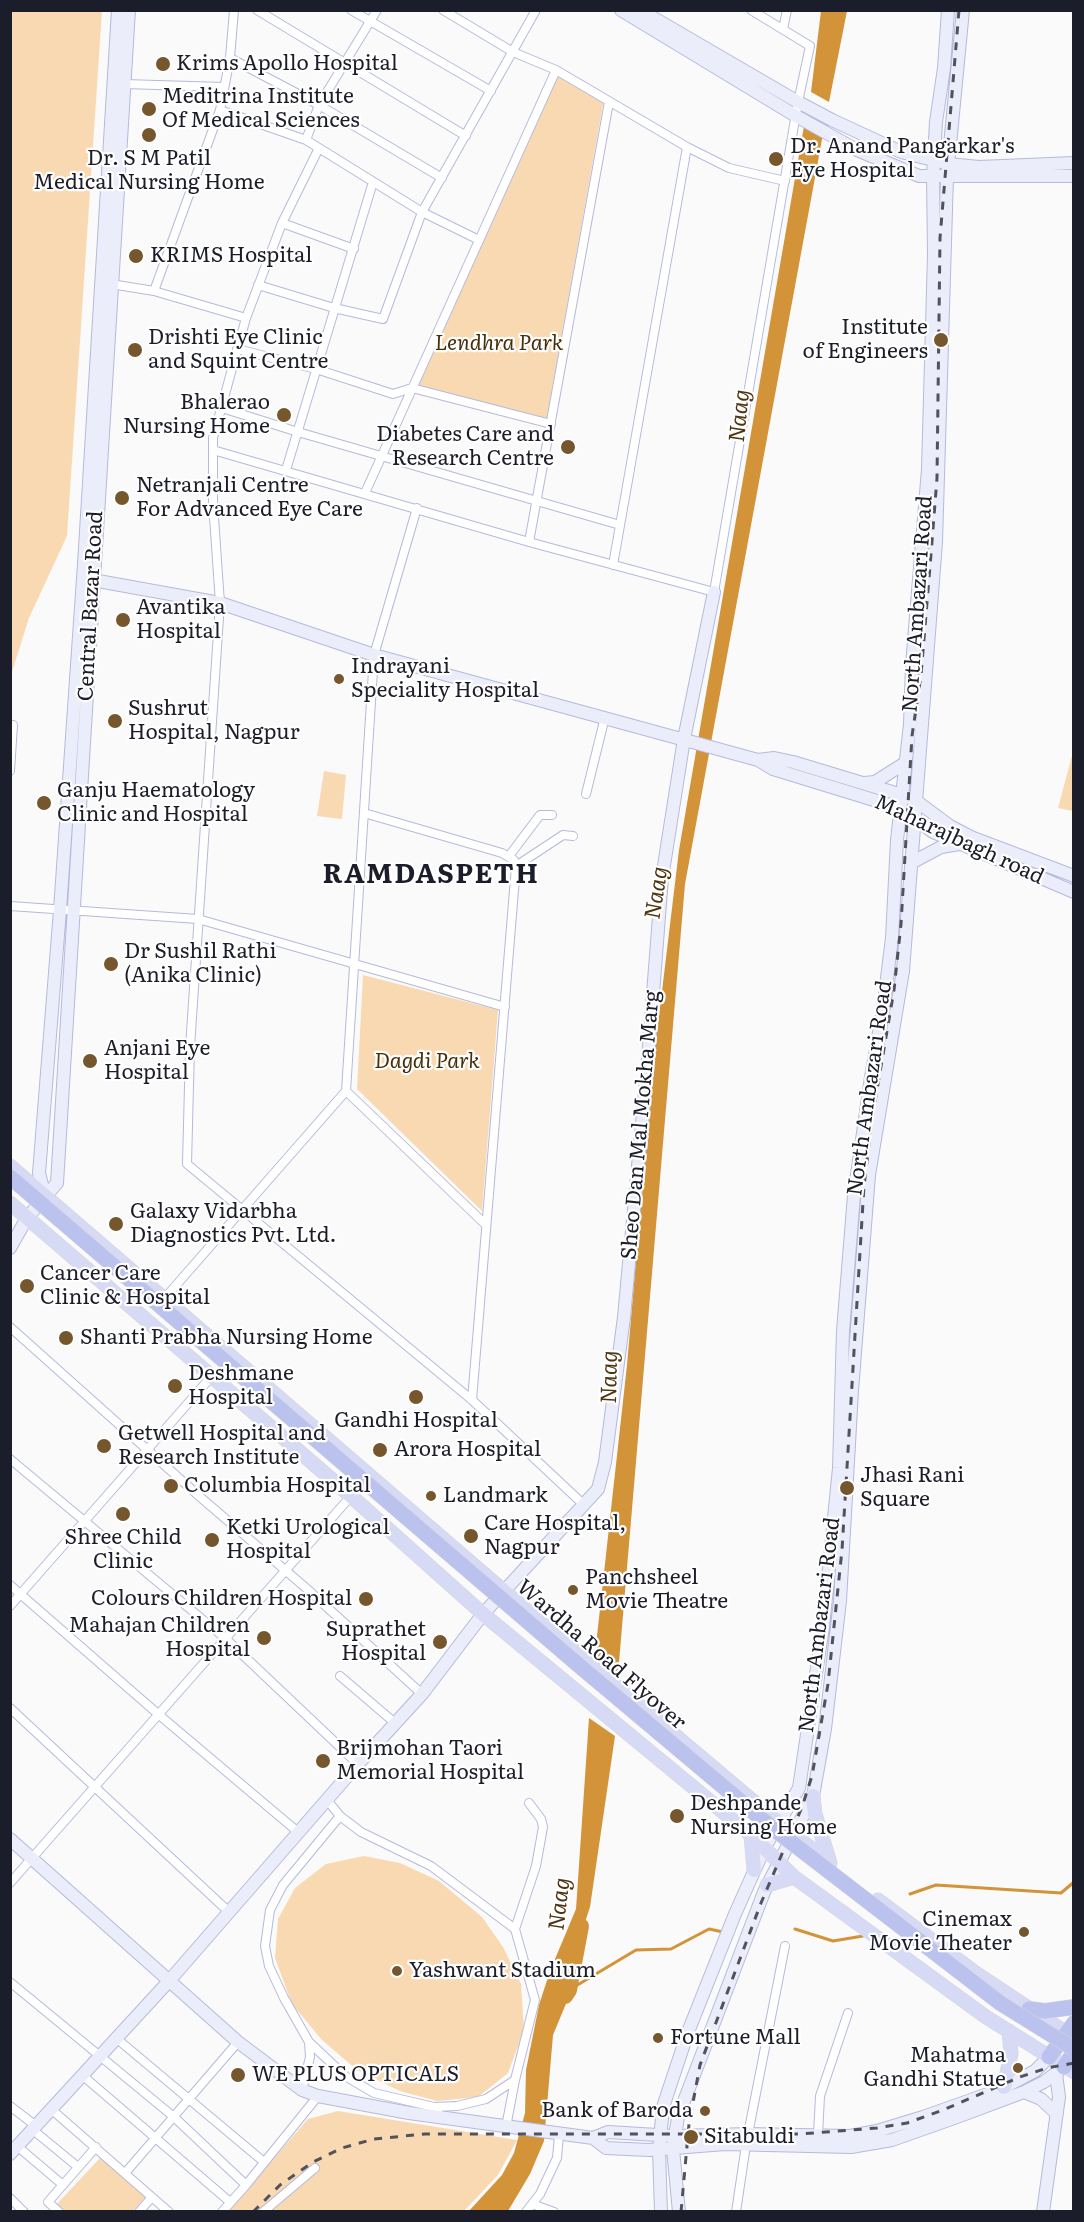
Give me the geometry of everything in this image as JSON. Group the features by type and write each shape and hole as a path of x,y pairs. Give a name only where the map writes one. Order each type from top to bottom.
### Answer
{"highway":[{"name":"Wardha Road Flyover","path":"10,1177 770,1826 1000,2002 1074,2050"},
{"name":"Wardha Road Flyover","path":"10,1187 308,1440 538,1642 749,1821 984,2001 1037,2038 1062,2066"},
{"path":"1029,2009 1045,2011 1074,2007"},
{"path":"1062,2066 1071,2032"},
{"path":"1062,2066 1074,2050"}],"main road":[{"name":"Central Bazar Road","path":"10,1248 27,1218 57,1183 74,910 88,579 118,10"},
{"name":"Central Bazar Road","path":"45,1196 39,1173 111,285 129,10"},
{"path":"621,10 796,116 857,150 919,176 933,176 948,170 979,167 1074,163"},
{"path":"640,10 658,15 798,102 832,120 901,152 934,161 948,170 1074,176"},
{"name":"North Ambazari Road","path":"661,2211 658,2150 663,2107 688,2032 735,1914 765,1847 799,1787 825,1600 839,1468 843,1331 854,1195 892,938 900,808 910,724 912,666 928,468 934,254 933,176 936,122 944,68 948,10"},
{"name":"North Ambazari Road","path":"679,2211 674,2143 678,2116 767,1885 795,1835 813,1796 825,1729 840,1601 852,1390 869,1175 903,971 936,542 948,170 963,10"},
{"path":"947,24 962,25"},
{"path":"88,579 220,603 374,655 758,760"},
{"name":"Sheo Dan Mal Mokha Marg","path":"14,2150 169,1981 422,1694 483,1614 598,1489 606,1462 616,1381 648,1058 662,878 684,739 714,592"},
{"name":"Maharajbagh road","path":"758,760 774,758 793,762 902,795 915,800 950,826 971,837 1074,876"},
{"name":"Maharajbagh road","path":"758,760 772,769 900,808 933,832 1074,892"},
{"path":"863,783 875,782 905,763"},
{"path":"911,863 941,847 960,844"},
{"path":"10,1166 504,1591 778,1822 977,1974 1029,2009 1071,2032"},
{"path":"10,1203 351,1496 483,1614 765,1847 794,1877 1009,2031 1062,2066"},
{"path":"825,1600 840,1601"},
{"path":"813,1796 815,1814 830,1863"},
{"path":"751,1835 754,1870"},
{"path":"10,1839 238,2042 302,2090 318,2096 509,2128 593,2138 608,2132 659,2136 674,2143"},
{"path":"767,1885 794,1877"},
{"path":"1004,2087 1011,2054 1009,2031"},
{"path":"593,2138 606,2148 658,2150 674,2143 818,2135 850,2136 877,2131 923,2117 1004,2087 1035,2071 1062,2066"},
{"path":"747,2139 851,2147 892,2140 1024,2091 1062,2066"},
{"path":"1044,2211 1062,2066"},
{"path":"1024,2091 1041,2099 1057,2114"}],"street":[{"path":"154,291 220,110 230,58 234,10"},
{"path":"257,10 466,136"},
{"path":"351,10 491,92"},
{"path":"306,140 319,105 377,10"},
{"path":"443,10 513,52 556,70 687,147 729,168 785,181"},
{"path":"258,285 334,308 383,319 422,212 536,10"},
{"path":"213,450 529,542 714,592 798,102 810,46 751,10"},
{"path":"783,29 787,10"},
{"path":"230,58 319,105 442,178"},
{"path":"365,493 556,70"},
{"path":"124,84 224,87"},
{"path":"529,542 609,102"},
{"path":"220,110 306,140 422,212 479,240"},
{"path":"613,565 687,147"},
{"path":"319,148 282,223 258,285 246,318 213,438 213,503 220,603 189,1066 187,1164 472,1400 583,1504"},
{"path":"286,470 373,182"},
{"path":"282,223 354,249"},
{"path":"111,285 154,291 246,318"},
{"path":"237,349 316,369 393,394 412,388 551,424"},
{"path":"222,408 620,525"},
{"path":"164,1299 346,1091 374,655 417,508"},
{"path":"586,794 605,717"},
{"path":"10,771 14,725"},
{"path":"364,813 509,856 516,866 472,1400"},
{"path":"509,856 540,815 552,815"},
{"path":"516,866 563,835 573,836"},
{"path":"10,906 198,919 505,1007"},
{"path":"346,1091 486,1226"},
{"path":"10,1327 286,1570 422,1694"},
{"path":"10,1606 211,1377"},
{"path":"10,1459 226,1639 358,1764"},
{"path":"10,1883 351,1496"},
{"path":"10,1585 298,1832"},
{"path":"340,1676 396,1723"},
{"path":"10,1708 229,1912"},
{"path":"327,1800 340,1816 361,1832 431,1866 515,1929"},
{"path":"509,2128 515,2080 535,2000 515,1929 536,1866 543,1827 542,1819 530,1803"},
{"path":"340,1816 283,1886 270,1910 265,1946 269,1966 309,2042 345,2076 374,2093 434,2107 457,2106 486,2099 515,2080"},
{"path":"736,2211 747,2139 785,1946"},
{"path":"10,1982 174,2117 246,2185"},
{"path":"818,2135 820,2096 849,2013"},
{"path":"116,2038 264,2162"},
{"path":"126,2172 238,2042"},
{"path":"302,2090 310,2057 309,2042"},
{"path":"82,2075 230,2202"},
{"path":"222,2211 318,2096"},
{"path":"10,2106 78,2167"},
{"path":"434,2107 450,2119"},
{"path":"51,2109 169,2211"},
{"path":"529,2208 540,2194 557,2158 553,2134"},
{"path":"59,2211 48,2202 96,2147"},
{"path":"14,2150 63,2185"},
{"path":"263,2211 315,2168"},
{"path":"139,2211 152,2197"},
{"path":"10,2198 24,2211"},
{"path":"529,2208 554,2211"}],"green space":[{"path":"11,10 102,11 67,536 29,618 11,675"},
{"name":"Lendhra Park","path":"556,70 604,99 546,423 412,388"},
{"path":"1073,752 1073,811 1058,808"},
{"path":"324,771 346,775 342,819 317,816"},
{"name":"Dagdi Park","path":"363,975 498,1010 482,1211 357,1089"},
{"name":"Yashwant Stadium","path":"364,1856 400,1863 439,1881 482,1917 503,1947 521,1984 524,2030 508,2073 478,2097 437,2101 400,2091 357,2070 322,2040 292,2004 275,1958 278,1919 295,1888 326,1864"},
{"path":"338,2111 517,2140 498,2175 464,2211 227,2212 308,2119"},
{"path":"100,2158 146,2196 133,2211 65,2211 56,2205"}],"shaded area":[{"path":"821,11 847,11 829,102 811,92"},
{"path":"804,126 823,134 685,884 618,1674 595,1654 627,1365 652,1074 679,850"},
{"path":"589,1718 615,1736 590,1907 574,1956 570,1994 553,2035 544,2141 530,2174 508,2211 468,2212 502,2175 514,2153 525,2113 526,2070 539,2005 550,1971 576,1909"}],"waterway":[{"path":"910,1894 936,1885 1061,1893 1074,1882"},
{"name":"Naag","path":"565,1996 569,1990 581,1926"},
{"path":"569,1990 636,1950 671,1949 709,1929 723,1932"},
{"path":"795,1929 833,1941 863,1936"}],"railway":[{"path":"681,2212 689,2124 700,2065 761,1903 802,1807 812,1776 828,1684 842,1550 864,1186 872,1119 894,990 901,924 912,736 921,675 937,478 940,238 959,10"},
{"path":"253,2212 280,2185 313,2162 342,2148 374,2139 425,2134 801,2134 877,2128 907,2123 1020,2077 1047,2068 1074,2063"}],"place":[{"name":"Krims Apollo Hospital","path":"163,64"},
{"name":"Meditrina Institute Of Medical Sciences","path":"149,109"},
{"name":"Dr. S M Patil Medical Nursing Home","path":"149,135"},
{"name":"Dr. Anand Pangarkar's Eye Hospital","path":"776,159"},
{"name":"KRIMS Hospital","path":"136,256"},
{"name":"Institute of Engineers","path":"941,340"},
{"name":"Drishti Eye Clinic and Squint Centre","path":"135,350"},
{"name":"Bhalerao Nursing Home","path":"284,415"},
{"name":"Diabetes Care and Research Centre","path":"568,447"},
{"name":"Netranjali Centre For Advanced Eye Care","path":"122,498"},
{"name":"Avantika Hospital","path":"123,620"},
{"name":"Indrayani Speciality Hospital","path":"339,679"},
{"name":"Sushrut Hospital, Nagpur","path":"115,721"},
{"name":"Ganju Haematology Clinic and Hospital","path":"44,803"},
{"name":"Dr Sushil Rathi (Anika Clinic)","path":"111,964"},
{"name":"Anjani Eye Hospital","path":"90,1061"},
{"name":"Galaxy Vidarbha Diagnostics Pvt. Ltd.","path":"116,1224"},
{"name":"Cancer Care Clinic & Hospital","path":"27,1286"},
{"name":"Shanti Prabha Nursing Home","path":"66,1338"},
{"name":"Deshmane Hospital","path":"175,1386"},
{"name":"Gandhi Hospital","path":"416,1397"},
{"name":"Getwell Hospital and Research Institute","path":"104,1446"},
{"name":"Arora Hospital","path":"380,1450"},
{"name":"Columbia Hospital","path":"171,1486"},
{"name":"Jhasi Rani Square","path":"847,1488"},
{"name":"Landmark","path":"431,1496"},
{"name":"Shree Child Clinic","path":"123,1514"},
{"name":"Care Hospital, Nagpur","path":"471,1536"},
{"name":"Ketki Urological Hospital","path":"212,1540"},
{"name":"Panchsheel Movie Theatre","path":"573,1590"},
{"name":"Colours Children Hospital","path":"366,1599"},
{"name":"Mahajan Children Hospital","path":"264,1638"},
{"name":"Suprathet Hospital","path":"440,1642"},
{"name":"Brijmohan Taori Memorial Hospital","path":"323,1761"},
{"name":"Deshpande Nursing Home","path":"677,1816"},
{"name":"Cinemax Movie Theater","path":"1024,1932"},
{"name":"Yashwant Stadium","path":"397,1971"},
{"name":"Fortune Mall","path":"658,2038"},
{"name":"Mahatma Gandhi Statue","path":"1018,2068"},
{"name":"WE PLUS OPTICALS","path":"238,2075"},
{"name":"Bank of Baroda","path":"705,2111"},
{"name":"Sitabuldi","path":"691,2137"}],"district":[{"name":"RAMDASPETH","path":"431,875"}]}
